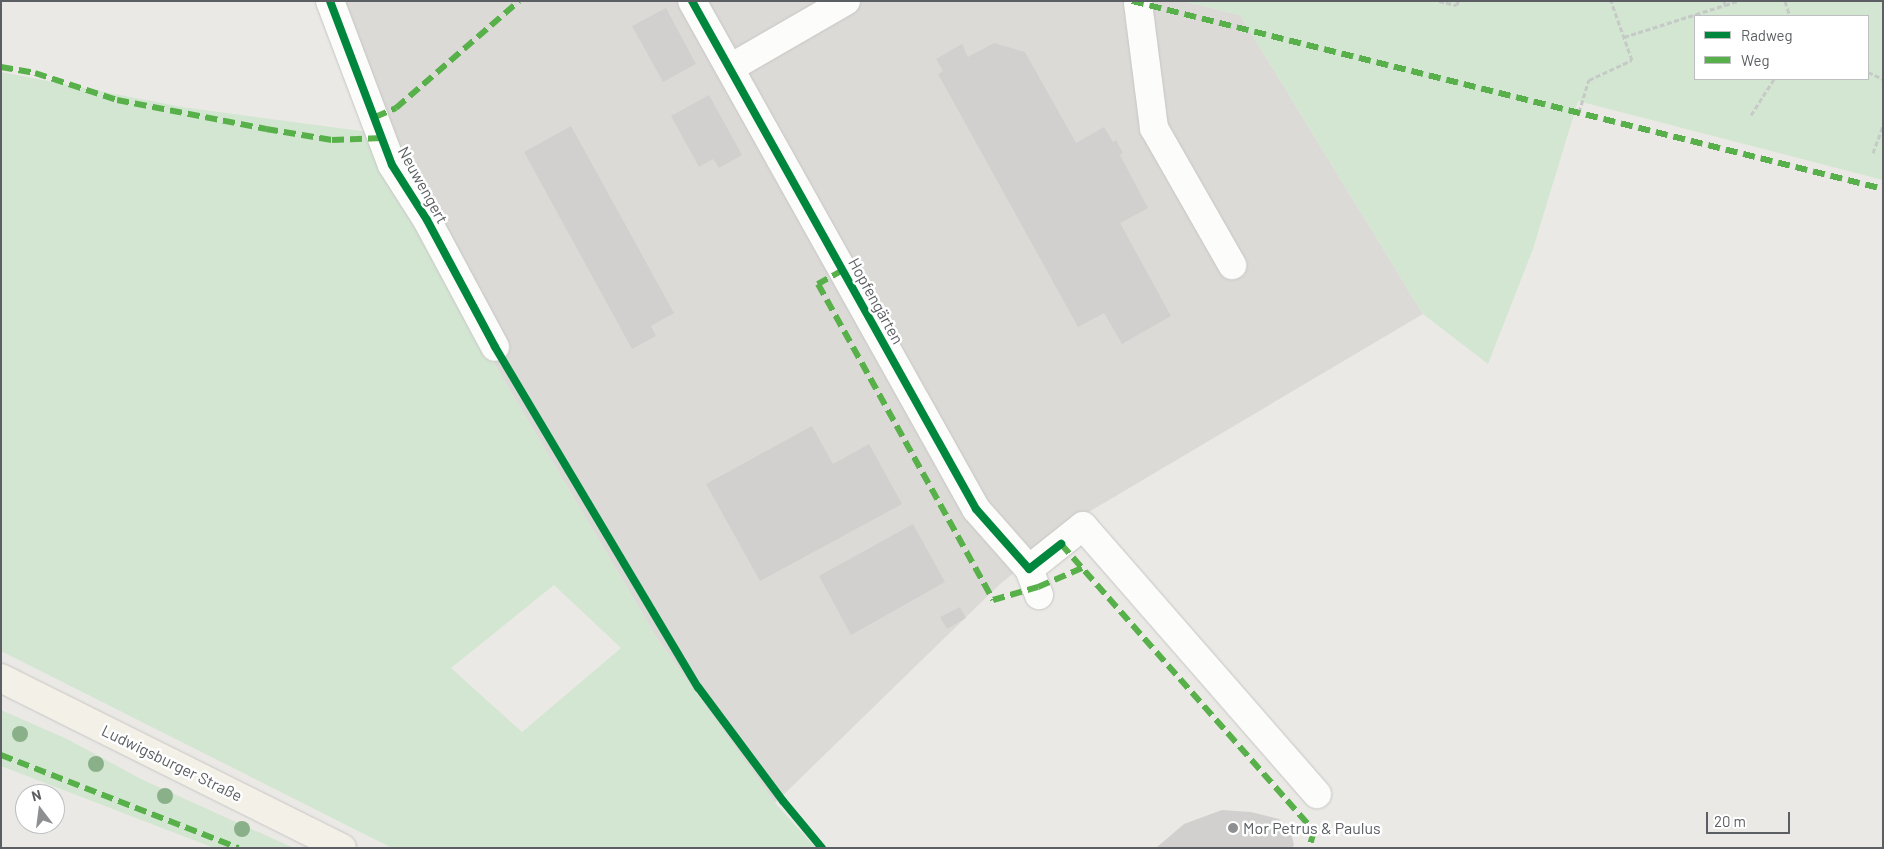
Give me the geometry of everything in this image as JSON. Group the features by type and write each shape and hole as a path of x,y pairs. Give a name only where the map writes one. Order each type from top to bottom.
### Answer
{"main road":[{"name":"Ludwigsburger Straße","path":"1,678 342,848"}],"street":[{"name":"Neuwengert","path":"330,1 392,165 427,220 495,347"},
{"name":"Hopfengärten","path":"692,1 976,508 1029,569 1039,595"},
{"path":"730,68 846,1"},
{"path":"1138,3 1154,128 1232,265"},
{"path":"1029,569 1083,526 1317,794"}],"path":[{"path":"1439,1 1457,5 1458,1"},
{"path":"1579,112 1589,80 1632,60 1611,1"},
{"path":"1624,37 1724,3 1738,1"},
{"path":"1785,1 1790,15"},
{"path":"1869,72 1883,79"},
{"path":"1751,115 1773,80"},
{"path":"1873,153 1883,126"}],"shaded area":[{"path":"338,1 1183,1 1240,15 1423,314 1087,513 999,585 775,803 657,638 447,284 361,131 387,134"}],"green space":[{"path":"1183,1 1883,1 1883,180 1578,101 1533,249 1488,364 1423,314 1240,15"},
{"path":"1,72 182,107 361,131 447,284 657,638 775,803 816,848 392,848 1,651","holes":["554,585 621,648 522,732 451,668"]},
{"path":"1,710 67,739 143,780 294,848 214,848 65,791 65,784 48,784 1,766"}],"building":[{"path":"666,8 696,64 663,82 632,26"},
{"path":"994,43 1025,52 1076,143 1104,127 1113,142 1116,140 1123,153 1120,155 1148,208 1120,223 1171,316 1122,344 1104,313 1078,327 938,74 943,71 936,59 962,44 968,57"},
{"path":"709,95 742,155 719,168 713,159 699,167 671,116"},
{"path":"571,126 674,313 651,326 656,336 632,349 524,152"},
{"path":"812,426 833,464 869,444 902,504 760,581 706,484"},
{"path":"913,524 945,582 851,635 819,576"},
{"path":"960,607 966,618 947,629 940,617"},
{"name":"Mor Petrus & Paulus","path":"1222,810 1251,812 1279,819 1291,832 1294,845 1292,848 1156,848 1184,824"}],"marked path":[{"path":"375,117 396,108 519,1"},
{"path":"1132,1 1883,189"},
{"path":"1,67 35,73 117,100 266,129 332,140 383,138"},
{"path":"843,270 818,284 993,600 1038,587 1082,568"},
{"path":"1061,544 1314,831 1309,848"},
{"path":"1,755 238,848"}],"cycle path":[{"path":"330,1 392,165 427,220 495,347 698,687 783,801 822,848"},
{"path":"692,1 976,509 1029,569 1061,544"}],"place":[{"name":"Mor Petrus & Paulus","path":"1233,828"}]}
